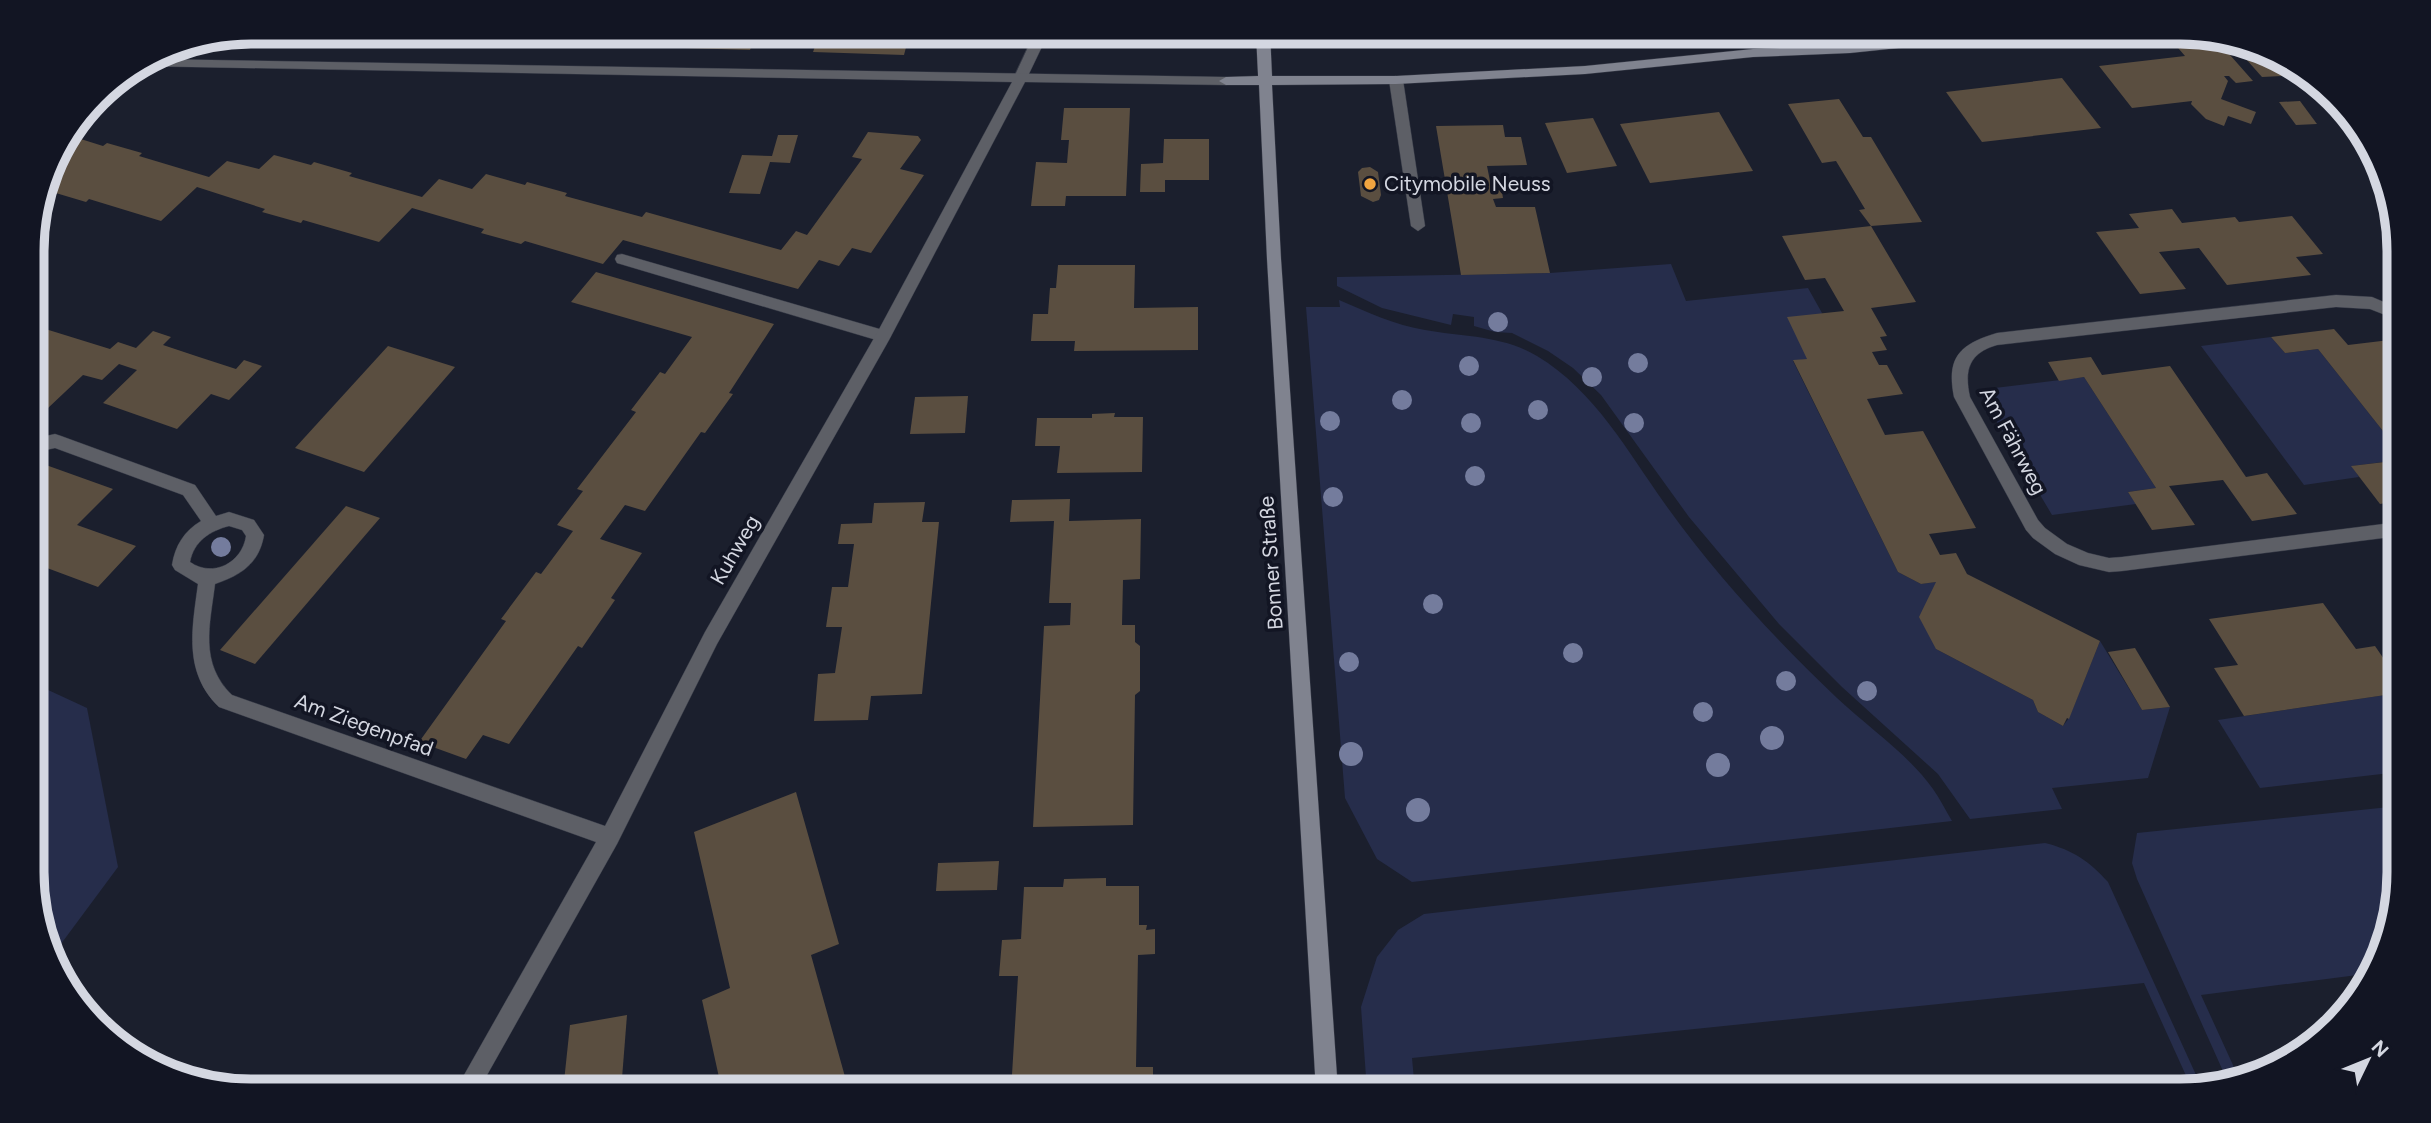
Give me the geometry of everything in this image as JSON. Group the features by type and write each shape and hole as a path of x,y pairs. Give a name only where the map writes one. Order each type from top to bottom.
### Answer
{"main road":[{"name":"Bonner Straße","path":"1264,44 1274,258 1326,1079"},
{"path":"1226,81 1396,80 1585,70 1753,53 1899,44"}],"street":[{"name":"Kuhweg","path":"473,1079 610,837 711,638 883,335 1036,44"},
{"path":"163,63 1226,81"},
{"path":"1396,80 1418,226"},
{"path":"622,260 883,335"},
{"name":"Am Fährweg","path":"2387,309 2372,303 2336,300 1997,339 1974,347 1965,355 1959,366 1958,381 1962,397 2032,525 2061,549 2085,560 2109,565 2122,564 2387,531"},
{"path":"44,443 55,441 189,490 212,523"},
{"path":"229,519 244,520 253,527 257,539 253,552 241,565 225,574 207,579 190,576 181,565 182,550 194,535 212,523 229,519"},
{"name":"Am Ziegenpfad","path":"207,579 201,665 214,692 226,701 610,837"}],"shaded area":[{"path":"1671,264 1686,301 1808,288 1822,313 1807,359 1793,361 1898,572 1921,584 1936,582 1936,649 2033,700 2038,712 2063,726 2069,718 2100,641 2142,710 2170,707 2148,778 2052,788 2062,809 1970,819 1938,774 1842,687 1779,624 1689,517 1601,395 1573,368 1548,351 1512,333 1474,326 1474,317 1453,314 1451,325 1382,308 1337,286 1337,277 1550,273"},
{"path":"1339,300 1381,318 1414,328 1510,344 1537,356 1558,370 1593,404 1684,530 1746,605 1837,698 1912,764 1933,789 1952,821 1412,882 1377,859 1345,798 1306,307 1340,307"},
{"path":"2271,337 2285,353 2318,349 2387,436 2387,461 2352,466 2359,477 2304,485 2201,346"},
{"path":"2084,377 2156,488 2128,492 2136,504 2052,515 1978,390"},
{"path":"44,688 87,708 118,867 59,947 51,926 44,872"},
{"path":"2387,695 2387,773 2260,788 2218,720"},
{"path":"2387,807 2387,872 2383,913 2376,939 2361,975 2201,995 2236,1071 2224,1074 2137,879 2132,863 2137,833"},
{"path":"2045,843 2080,857 2108,882 2198,1078 2188,1079 2144,983 1412,1058 1414,1079 1366,1079 1361,1007 1377,957 1398,930 1424,914"}],"building":[{"path":"654,44 752,44 750,50 653,47"},
{"path":"816,44 907,44 904,55 813,52"},
{"path":"2175,44 2225,49 2253,81 2236,83 2229,76 2224,76 2228,81 2221,99 2256,112 2251,124 2228,116 2224,126 2206,119 2191,104 2192,101 2132,108 2099,66 2185,56"},
{"path":"2241,53 2273,66 2282,76 2262,77"},
{"path":"2062,78 2101,128 1982,142 1946,92"},
{"path":"1839,99 1863,137 1871,137 1922,222 1871,226 1859,210 1865,209 1836,161 1822,163 1788,104"},
{"path":"2300,101 2317,124 2296,125 2279,102"},
{"path":"1064,108 1130,108 1126,196 1066,196 1065,206 1031,206 1036,162 1067,163 1069,140 1061,140"},
{"path":"1719,112 1753,171 1650,183 1620,124"},
{"path":"1593,118 1617,166 1567,173 1545,123"},
{"path":"1503,125 1505,137 1521,137 1527,165 1487,166 1491,186 1501,186 1503,198 1493,199 1496,207 1535,207 1550,273 1461,275 1436,126"},
{"path":"868,132 918,136 921,140 900,169 924,175 871,253 852,248 839,266 819,260 798,289 623,240 603,264 525,241 521,244 481,233 484,229 412,208 379,242 303,220 301,223 262,212 265,209 197,187 161,221 89,199 86,202 53,192 65,159 78,138 142,153 139,156 209,177 227,161 259,169 274,155 311,165 314,162 352,173 349,176 422,197 439,179 472,189 486,174 567,193 565,196 642,217 646,212 781,250 796,231 807,235 862,159 852,157"},
{"path":"778,135 798,135 790,163 770,162 760,194 729,193 742,155 772,156"},
{"path":"1164,139 1209,139 1209,180 1165,180 1165,192 1140,192 1141,164 1163,163"},
{"name":"Citymobile Neuss","path":"1370,167 1378,172 1381,195 1379,200 1373,202 1361,196 1358,172 1362,168"},
{"path":"2172,209 2182,223 2235,217 2239,222 2292,216 2323,254 2296,257 2311,275 2227,285 2199,248 2159,252 2186,289 2140,294 2096,232 2139,228 2129,214"},
{"path":"1871,226 1916,302 1871,308 1887,336 1880,337 1887,350 1872,352 1879,365 1887,365 1903,394 1867,399 1885,435 1923,431 1976,528 1929,534 1940,555 1956,553 1967,574 2100,641 2069,719 2067,718 2063,726 2038,712 2033,700 1936,649 1919,617 1936,582 1921,584 1898,572 1793,360 1807,359 1787,317 1844,311 1825,278 1805,280 1782,236"},
{"path":"1058,265 1135,265 1134,308 1198,307 1198,350 1074,351 1075,341 1031,341 1033,314 1048,314 1050,288 1056,288"},
{"path":"596,272 774,324 729,393 733,394 705,433 701,432 645,511 625,505 600,539 642,553 611,598 615,600 582,648 578,646 509,744 483,735 466,759 419,742 506,621 501,619 536,572 541,574 573,531 557,525 583,491 577,489 636,412 631,410 660,372 665,374 692,337 571,302"},
{"path":"44,329 110,349 118,342 136,348 153,331 171,337 163,345 236,369 244,360 262,366 229,400 211,394 177,429 103,403 137,370 119,364 102,380 83,375 47,409 44,408"},
{"path":"2334,329 2348,345 2387,340 2387,436 2318,349 2285,353 2271,337"},
{"path":"388,346 455,367 364,472 295,448"},
{"path":"2091,357 2102,375 2170,366 2246,477 2267,473 2297,514 2252,521 2223,480 2169,486 2195,525 2152,530 2128,492 2156,488 2084,377 2059,381 2048,362"},
{"path":"968,396 965,433 910,434 915,397"},
{"path":"1115,413 1114,417 1143,417 1142,472 1057,473 1060,446 1035,446 1037,418 1092,418 1092,414"},
{"path":"2387,462 2387,503 2380,504 2351,466"},
{"path":"44,464 113,489 77,525 136,546 98,587 44,567"},
{"path":"1070,499 1069,521 1141,519 1140,579 1123,580 1122,625 1135,625 1135,642 1140,646 1140,691 1135,695 1133,825 1033,827 1044,626 1070,625 1071,603 1049,603 1054,521 1010,522 1012,500"},
{"path":"925,502 922,522 939,522 922,694 871,696 868,720 814,721 818,674 835,673 842,627 826,627 832,587 848,587 854,544 838,544 841,524 872,523 874,503"},
{"path":"346,506 380,518 255,664 220,650"},
{"path":"2323,603 2356,649 2375,646 2387,664 2387,695 2244,716 2214,668 2238,665 2209,619"},
{"path":"2135,648 2170,707 2142,710 2108,652"},
{"path":"796,792 839,944 811,955 846,1079 719,1079 702,1000 730,988 694,832"},
{"path":"999,861 997,890 936,891 938,863"},
{"path":"1106,878 1106,886 1139,886 1139,925 1147,925 1146,930 1155,929 1155,954 1138,955 1136,1067 1153,1067 1153,1079 1012,1079 1018,976 999,976 1002,940 1021,939 1024,887 1063,887 1064,879"},
{"path":"627,1015 622,1079 564,1079 570,1025"}],"place":[{"name":"Citymobile Neuss","path":"1370,184"}]}
